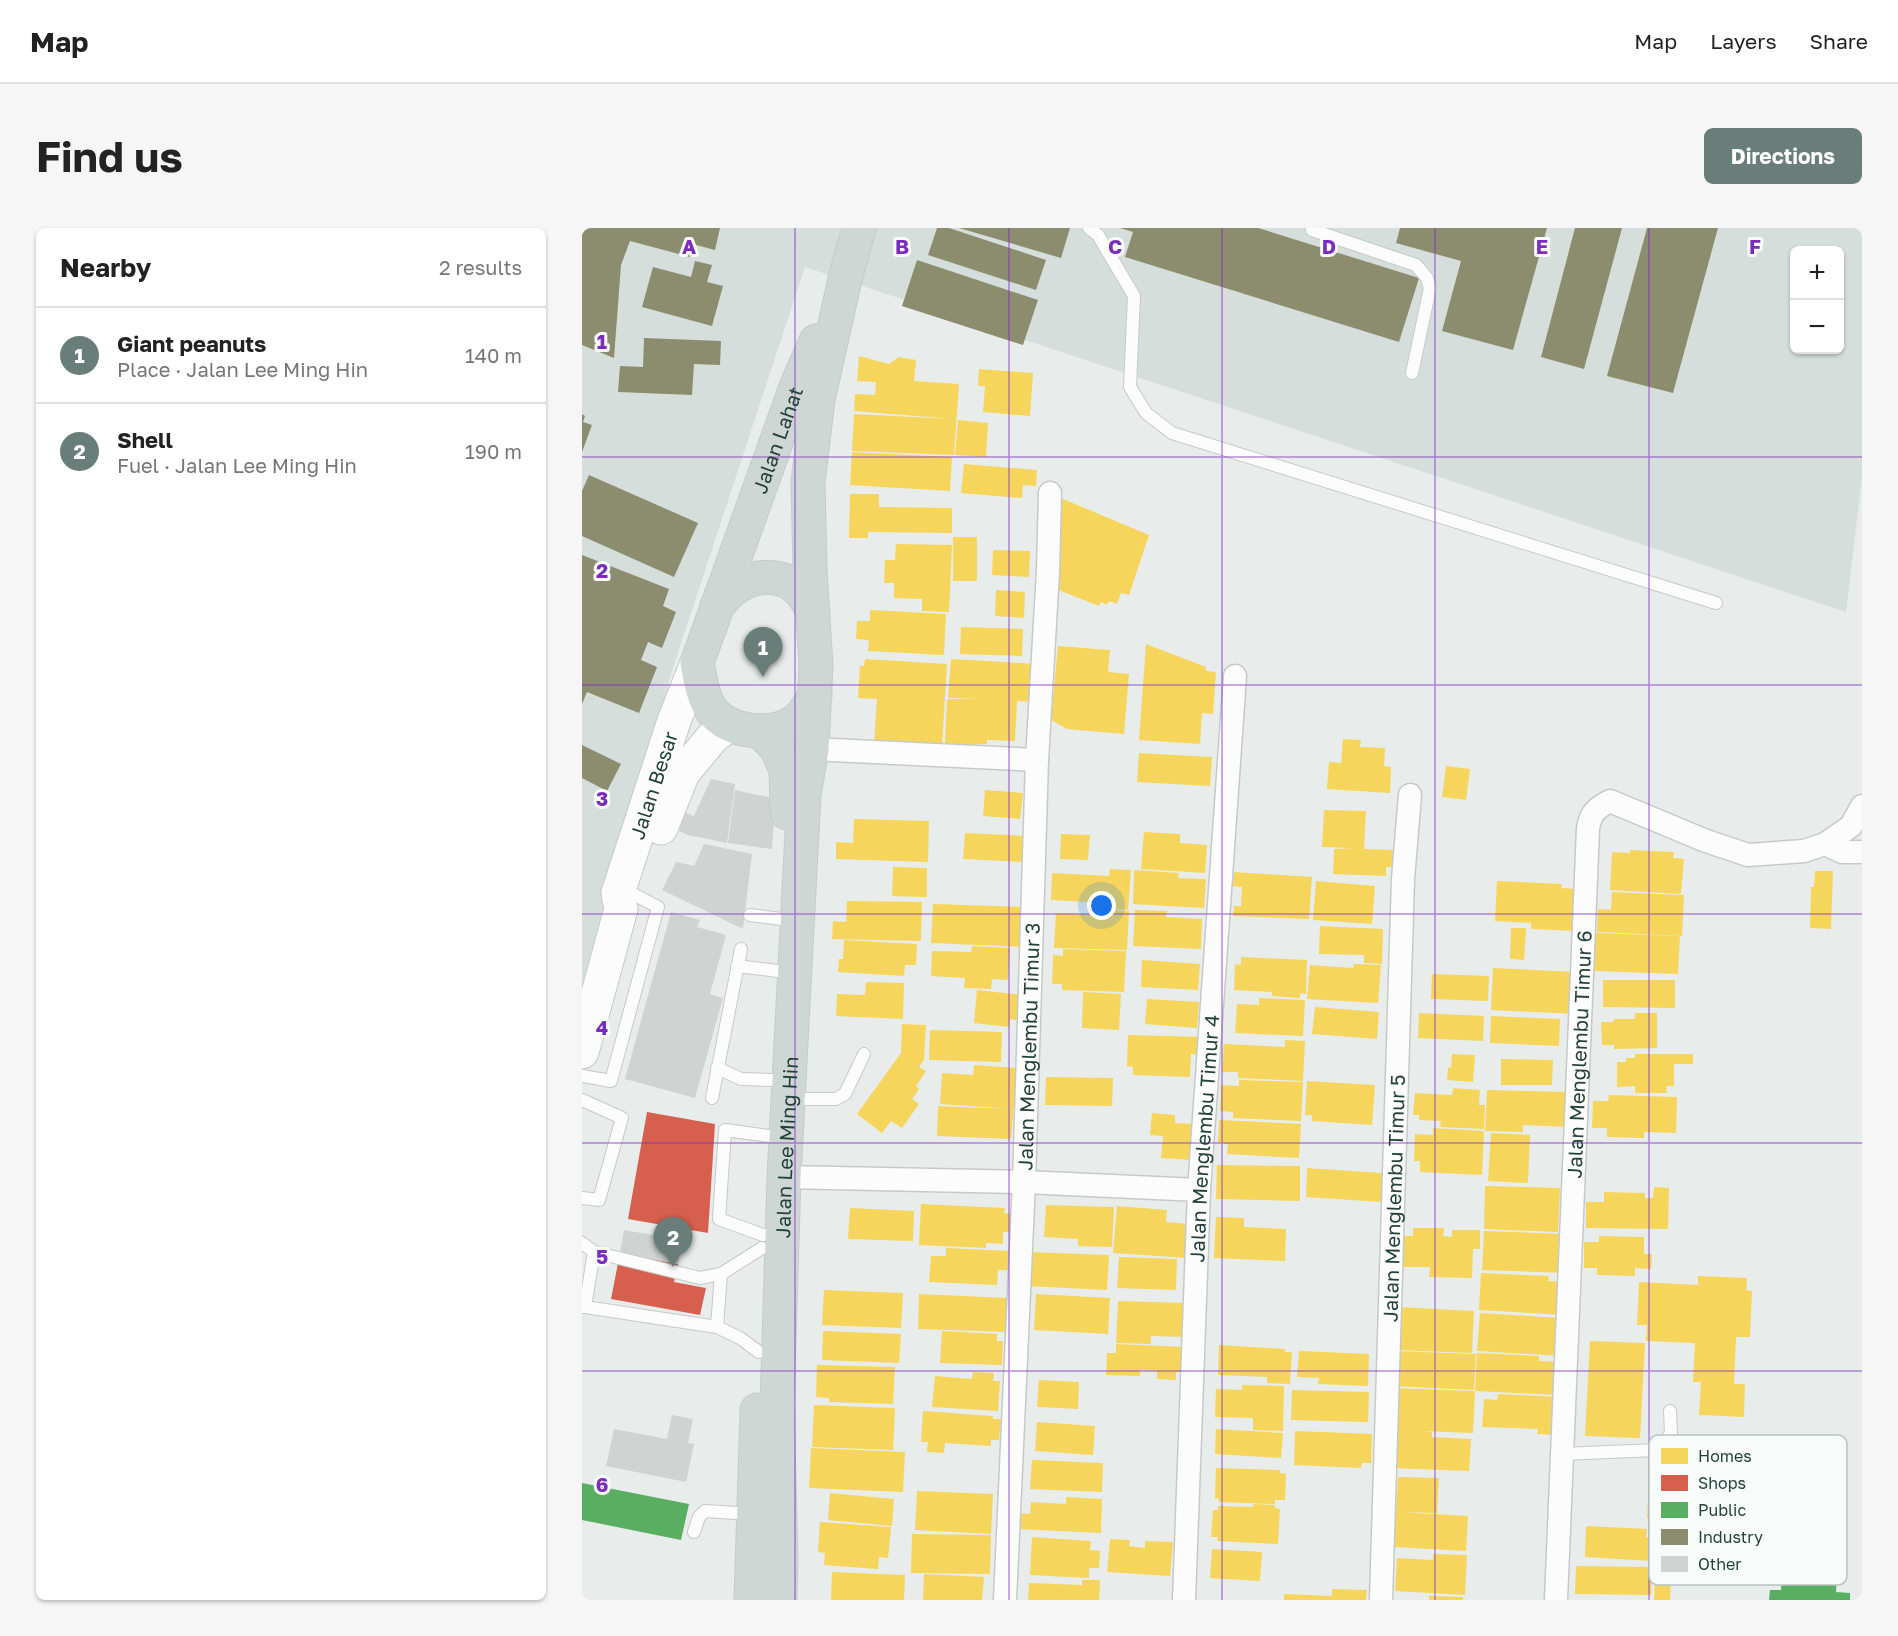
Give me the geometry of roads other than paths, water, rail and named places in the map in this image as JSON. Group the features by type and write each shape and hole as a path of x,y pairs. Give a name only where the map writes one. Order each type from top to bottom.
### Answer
{"main road":[{"name":"Jalan Lahat","path":"813,611 808,482 818,400 859,228"},
{"name":"Jalan Lahat","path":"717,606 796,387 828,312 845,279"},
{"path":"774,577 787,581 802,593 813,611 815,696 796,721 778,730 760,731 728,725 713,711 703,691 697,663 717,606 735,588 755,578 774,577"},
{"name":"Jalan Besar","path":"628,902 618,893 674,721 697,663"},
{"name":"Jalan Lee Ming Hin","path":"751,1600 763,1241 769,1136 780,1090 804,794 812,749 815,696"},
{"name":"Jalan Besar","path":"582,1052 628,902 682,773 712,738 728,725"},
{"name":"Jalan Lee Ming Hin","path":"760,731 777,749 786,770 788,799 765,917 778,971 784,1177 777,1405 782,1590"}],"street":[{"name":"Jalan Menglembu Timur 3","path":"1005,1600 1024,1182 1037,760 1050,493"},
{"name":"Jalan Menglembu Timur 4","path":"1184,1600 1199,1190 1235,676"},
{"path":"812,749 1037,760"},
{"name":"Jalan Menglembu Timur 5","path":"1381,1600 1403,879 1410,795"},
{"name":"Jalan Menglembu Timur 6","path":"1556,1600 1590,817 1599,807 1610,801 1706,841 1748,855 1804,851 1825,844 1851,826 1862,806"},
{"path":"1825,844 1842,852 1862,852"},
{"path":"784,1177 1024,1182 1199,1190"}],"lane":[{"path":"1089,228 1098,235 1134,296 1130,387 1146,412 1172,433 1716,603"},
{"path":"1310,229 1416,264 1427,278 1430,288 1412,373"},
{"path":"582,1076 611,1081 658,907 628,902"},
{"path":"712,1098 741,949"},
{"path":"737,966 778,971"},
{"path":"717,1068 741,1079 780,1090 836,1099 845,1094 864,1054"},
{"path":"582,1100 622,1118 599,1200 582,1198"},
{"path":"582,1243 594,1252 688,1276 700,1278 721,1274 763,1241 719,1220 725,1130 769,1136"},
{"path":"594,1252 583,1307 717,1327 740,1338 759,1352"},
{"path":"717,1327 721,1274"},
{"path":"1670,1411 1670,1435"},
{"path":"1562,1454 1649,1449"},
{"path":"694,1532 699,1516 705,1511 753,1514"}],"place":[{"name":"Giant peanuts","path":"763,677"},
{"name":"Shell","path":"673,1267"}]}
